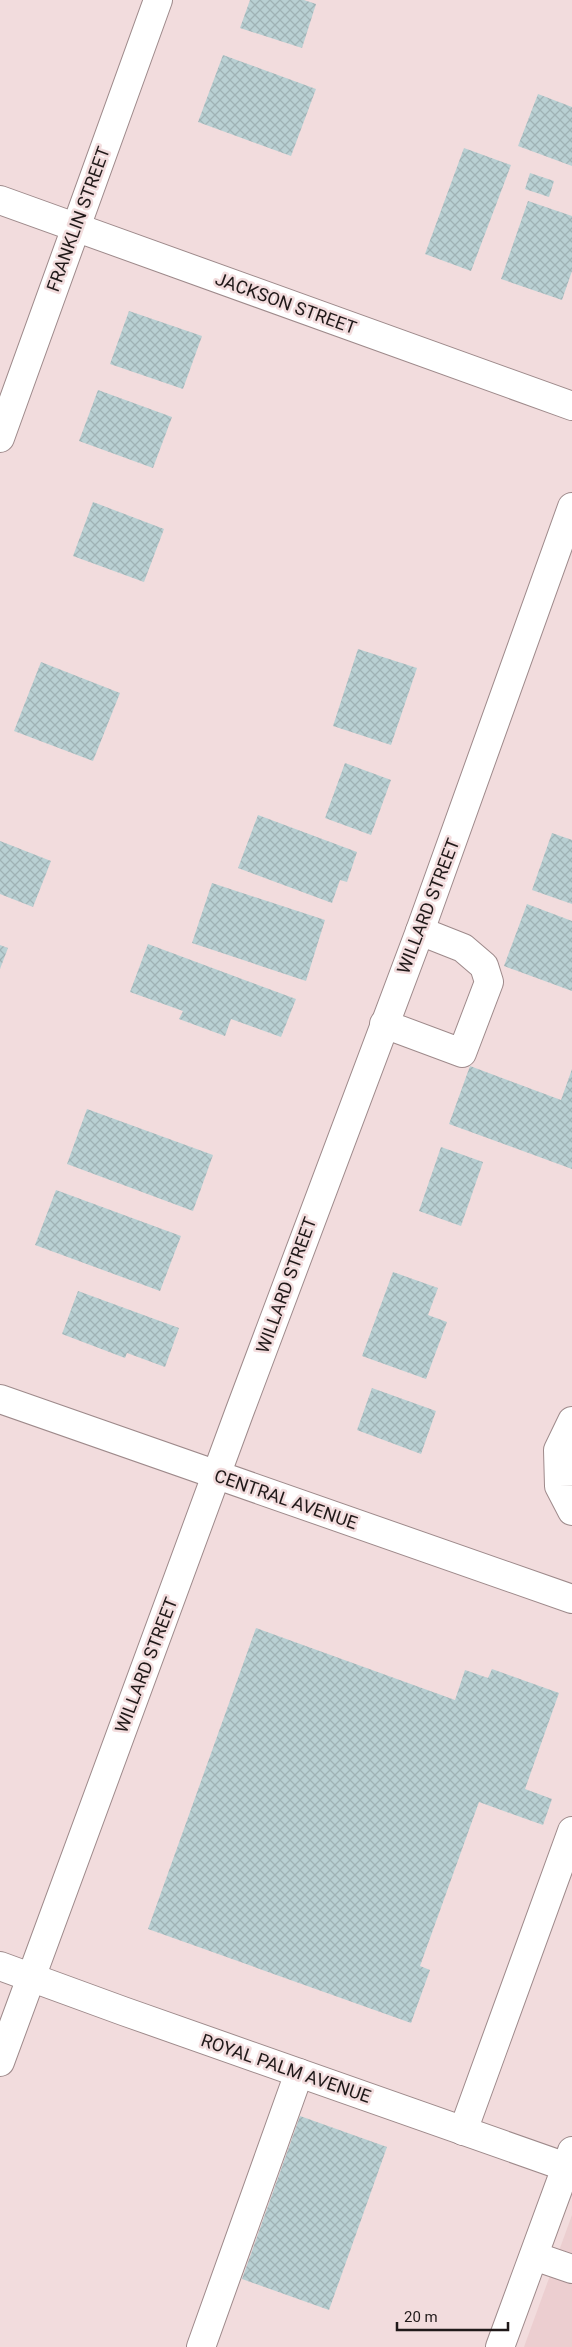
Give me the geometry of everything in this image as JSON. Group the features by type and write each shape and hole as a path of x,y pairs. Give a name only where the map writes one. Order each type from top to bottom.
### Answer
{"street":[{"name":"FRANKLIN STREET","path":"0,438 158,0"},
{"name":"JACKSON STREET","path":"0,200 572,406"},
{"name":"WILLARD STREET","path":"0,2062 218,1475 239,1413 420,931 572,507"},
{"path":"384,1024 462,1052 489,982 484,966 463,948 420,931"},
{"name":"CENTRAL AVENUE","path":"0,1399 572,1599"},
{"path":"572,1421 558,1450 559,1486 572,1511"},
{"path":"463,2131 572,1830"},
{"name":"ROYAL PALM AVENUE","path":"0,1966 463,2131 570,2162"},
{"path":"201,2347 299,2073"},
{"path":"500,2347 570,2162"},
{"path":"534,2256 572,2269"}],"shaded area":[{"path":"572,2215 572,2347 524,2347"}],"building":[{"path":"250,0 304,0 316,4 302,48 240,28"},
{"path":"223,55 316,89 291,156 198,122"},
{"path":"538,94 572,107 572,166 518,146"},
{"path":"464,148 511,165 471,271 425,254"},
{"path":"530,173 554,181 549,197 525,189"},
{"path":"528,201 572,216 572,271 562,300 501,279"},
{"path":"129,311 202,336 183,389 110,364"},
{"path":"98,390 172,417 153,468 79,441"},
{"path":"93,502 164,529 144,582 73,556"},
{"path":"358,649 417,668 391,745 333,726"},
{"path":"41,662 120,693 93,761 14,731"},
{"path":"345,763 391,780 371,835 325,818"},
{"path":"258,815 357,852 347,882 340,880 332,903 238,868"},
{"path":"552,833 572,840 572,904 532,890"},
{"path":"0,841 51,861 33,907 0,894"},
{"path":"212,883 325,920 306,981 192,943"},
{"path":"527,904 572,921 572,991 504,966"},
{"path":"148,944 296,999 281,1037 231,1019 225,1036 179,1019 183,1011 130,992"},
{"path":"0,945 8,948 0,969"},
{"path":"470,1066 561,1100 572,1069 572,1169 449,1124"},
{"path":"87,1109 213,1155 193,1211 67,1164"},
{"path":"441,1147 483,1162 461,1226 419,1211"},
{"path":"56,1190 181,1236 160,1291 35,1245"},
{"path":"393,1272 438,1288 428,1315 447,1322 426,1379 362,1356"},
{"path":"78,1291 179,1328 165,1367 127,1353 125,1358 62,1334"},
{"path":"372,1388 436,1411 421,1454 357,1430"},
{"path":"256,1628 455,1700 465,1670 488,1678 492,1669 559,1693 525,1789 552,1799 543,1825 479,1802 420,1966 430,1970 411,2023 148,1929"},
{"path":"300,2116 387,2147 329,2310 242,2279"}]}
